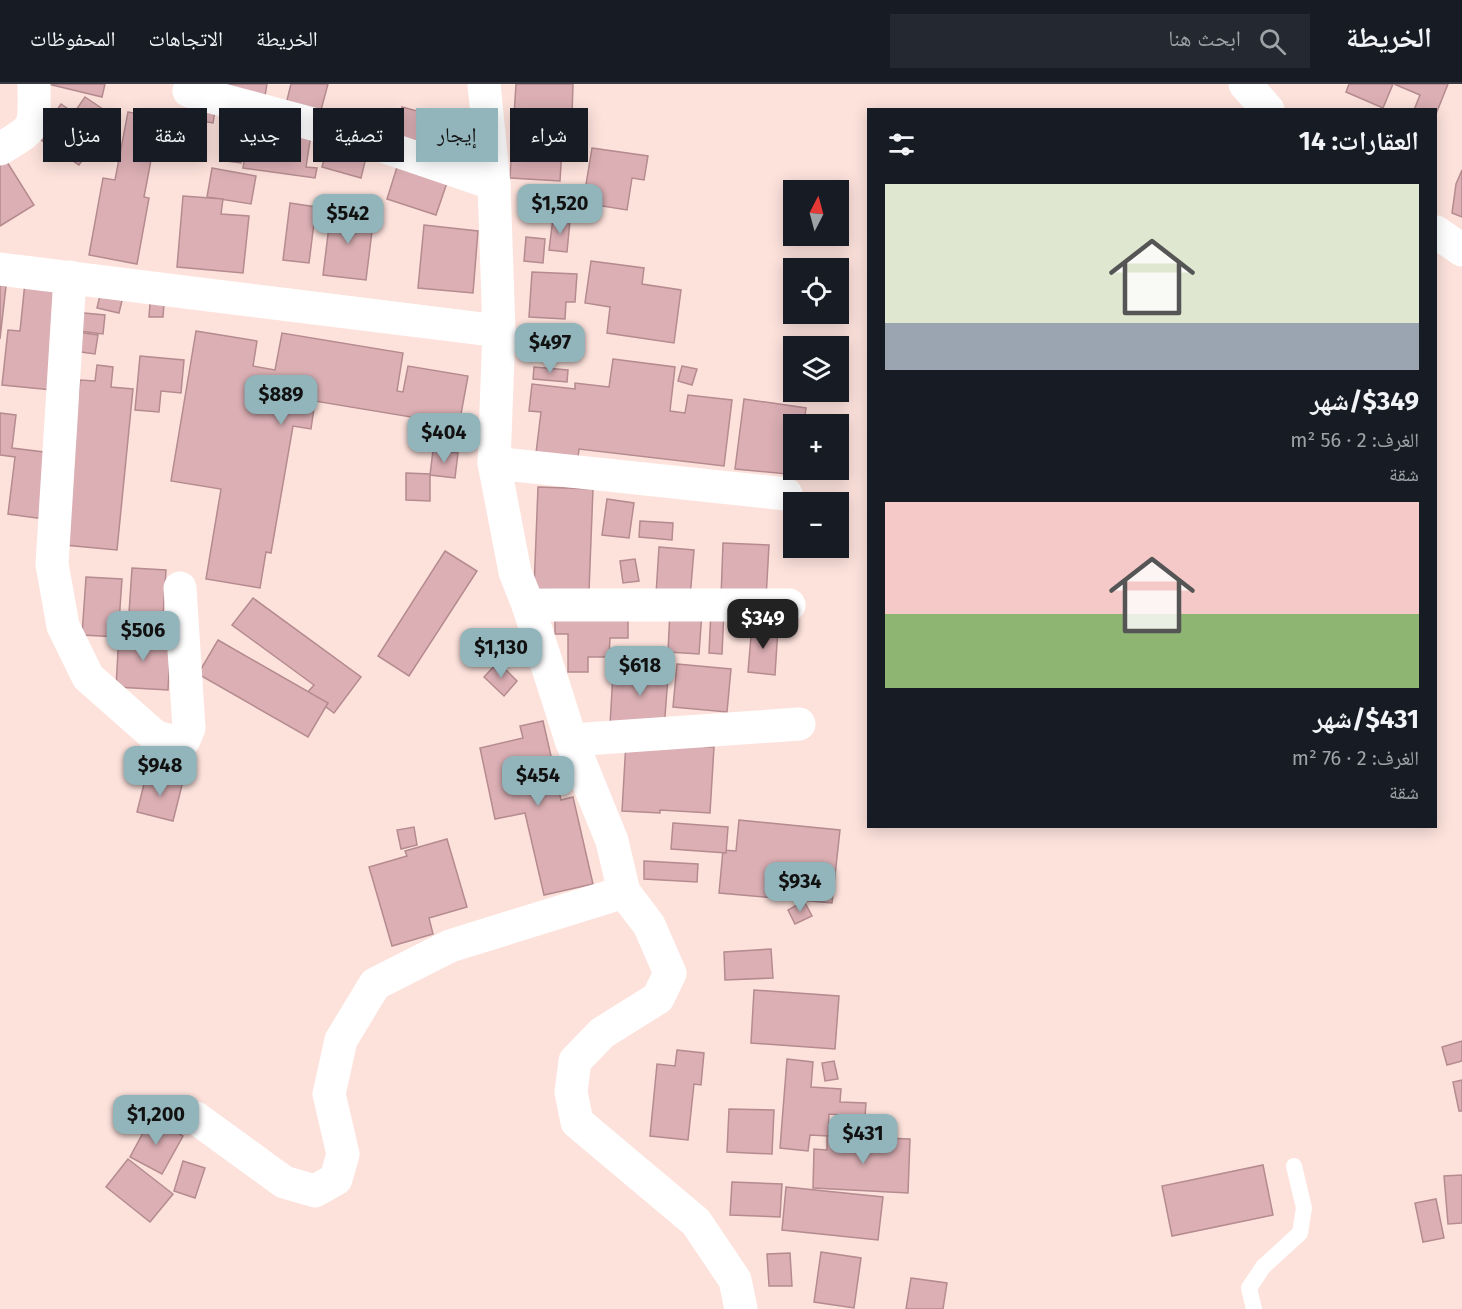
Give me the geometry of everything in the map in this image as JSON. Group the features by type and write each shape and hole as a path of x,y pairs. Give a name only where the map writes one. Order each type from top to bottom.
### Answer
{"street":[{"path":"0,149 26,133 35,119 34,84"},
{"path":"484,84 494,184 499,331 494,463 515,572 528,605 571,740 612,841 624,892 649,925 669,973 658,998 602,1033 574,1061 571,1092 577,1122 696,1222 735,1280 741,1309"},
{"path":"1245,84 1266,108"},
{"path":"189,92 335,130 494,184"},
{"path":"1437,233 1462,250"},
{"path":"0,269 499,331"},
{"path":"70,277 52,564 63,626 88,677 156,737 176,742 184,740 189,728 180,588"},
{"path":"494,463 783,494"},
{"path":"528,605 789,605"},
{"path":"571,740 799,724"},
{"path":"196,1118 284,1182 315,1191 336,1179 343,1154 329,1094 341,1040 375,984 450,946 624,892"}],"lane":[{"path":"1254,1309 1249,1288 1263,1267 1300,1233 1304,1208 1294,1166"}],"building":[{"path":"48,84 105,84 102,97"},
{"path":"206,84 267,84 264,102"},
{"path":"291,84 328,84 322,108 313,108 313,120 301,116 301,108 285,108"},
{"path":"516,84 573,84 572,108 514,108"},
{"path":"1349,84 1393,84 1383,108 1346,92"},
{"path":"1394,84 1448,84 1437,112 1437,108 1415,108 1420,95"},
{"path":"85,97 101,108 77,108"},
{"path":"192,100 216,104 213,123 207,122 207,108 190,108"},
{"path":"402,107 416,111 416,152 404,149 404,108"},
{"path":"128,112 133,113 133,162 151,162 144,197 149,198 137,264 89,255 103,178 115,180 118,162 121,162 121,149"},
{"path":"301,126 312,128 306,167 317,168 315,178 243,168 244,162 301,162"},
{"path":"43,131 43,141 38,138"},
{"path":"592,148 648,156 644,180 632,178 627,210 583,203"},
{"path":"2,154 34,205 0,226 0,155"},
{"path":"323,162 365,162 361,178 322,167"},
{"path":"511,162 561,162 560,181 510,178"},
{"path":"397,167 451,171 436,215 387,199"},
{"path":"212,168 256,176 251,204 207,197"},
{"path":"1462,170 1462,217 1452,213 1456,184"},
{"path":"183,196 223,199 221,214 249,216 243,273 177,267"},
{"path":"290,203 316,207 309,263 283,260"},
{"path":"331,210 374,215 366,280 323,275"},
{"path":"553,218 570,220 567,252 549,250"},
{"path":"424,225 478,231 473,293 418,288"},
{"path":"526,237 545,239 543,263 524,261"},
{"path":"591,261 644,268 642,284 681,290 674,343 607,333 610,307 585,303"},
{"path":"532,272 577,274 575,302 566,302 565,319 529,317"},
{"path":"25,282 65,287 52,390 2,385 8,330 20,331"},
{"path":"103,283 125,288 119,313 97,308"},
{"path":"0,285 6,286 0,339"},
{"path":"151,289 165,290 163,317 149,317"},
{"path":"73,312 105,315 103,334 71,330"},
{"path":"196,331 257,341 253,366 275,370 282,333 403,353 397,391 403,392 408,366 468,376 459,425 315,401 311,429 293,426 271,553 266,552 260,588 206,579 221,489 171,481"},
{"path":"77,332 98,335 95,354 74,351"},
{"path":"140,356 184,360 181,393 161,391 159,412 135,410"},
{"path":"613,359 675,367 670,411 685,413 688,395 732,400 724,466 579,449 578,458 536,453 541,412 529,411 532,384 575,389 575,383 609,387"},
{"path":"97,365 113,367 111,387 133,389 117,550 64,545 80,380 95,381"},
{"path":"682,366 697,369 692,385 678,381"},
{"path":"534,367 568,370 567,382 533,379"},
{"path":"744,399 806,408 805,414 783,414 783,474 735,469"},
{"path":"0,413 16,415 12,448 52,453 44,519 8,514 15,457 0,455"},
{"path":"433,450 458,453 455,478 430,475"},
{"path":"406,473 430,474 430,501 406,500"},
{"path":"538,487 593,489 589,591 534,589"},
{"path":"607,499 634,503 629,538 602,535"},
{"path":"640,521 673,523 672,540 639,537"},
{"path":"723,543 769,545 766,599 721,597"},
{"path":"659,547 694,550 690,598 656,594"},
{"path":"445,551 477,571 409,676 378,656"},
{"path":"635,559 639,581 623,583 620,561"},
{"path":"132,568 166,570 162,630 128,628"},
{"path":"86,577 122,579 118,637 82,635"},
{"path":"253,598 361,677 334,713 307,693 314,685 232,625"},
{"path":"670,610 702,612 699,654 668,652"},
{"path":"711,610 724,611 722,654 709,653"},
{"path":"555,613 628,613 628,638 610,638 609,657 588,657 588,672 568,672 568,634 555,634"},
{"path":"752,625 778,628 775,675 748,672"},
{"path":"119,633 171,637 168,690 116,687"},
{"path":"218,640 328,703 308,737 198,674"},
{"path":"636,655 656,656 654,676 668,677 664,729 610,725 613,673 635,674"},
{"path":"498,662 517,681 504,696 484,677"},
{"path":"677,664 731,669 727,712 673,707"},
{"path":"543,721 561,800 573,797 593,884 544,895 525,813 495,819 480,748 523,738 520,726"},
{"path":"626,742 714,747 710,813 660,810 660,813 622,811"},
{"path":"147,772 183,781 173,821 137,812"},
{"path":"739,820 840,830 832,903 719,893 723,850 736,851"},
{"path":"673,823 728,827 726,853 671,849"},
{"path":"414,827 417,845 401,849 397,830"},
{"path":"447,839 467,907 429,918 433,934 392,946 369,867 407,856 405,851"},
{"path":"644,861 698,864 697,882 644,879"},
{"path":"804,901 812,916 795,924 788,910"},
{"path":"771,949 773,978 725,980 724,952"},
{"path":"754,990 839,996 835,1049 751,1043"},
{"path":"1462,1041 1462,1061 1447,1065 1442,1047"},
{"path":"677,1050 704,1053 701,1085 694,1084 688,1140 650,1136 657,1064 675,1066"},
{"path":"787,1059 813,1062 811,1087 841,1089 840,1102 866,1103 865,1117 829,1114 828,1136 810,1135 808,1151 780,1148"},
{"path":"834,1061 838,1079 825,1081 822,1063"},
{"path":"1462,1080 1462,1111 1459,1111 1453,1082"},
{"path":"729,1109 774,1110 772,1154 727,1152"},
{"path":"151,1118 183,1136 162,1174 130,1157"},
{"path":"827,1136 910,1139 908,1193 813,1188 814,1149 827,1150"},
{"path":"128,1159 173,1194 150,1222 106,1187"},
{"path":"183,1161 205,1168 195,1198 174,1191"},
{"path":"1263,1165 1273,1215 1172,1236 1162,1186"},
{"path":"1462,1175 1462,1223 1448,1224 1444,1176"},
{"path":"732,1182 782,1184 780,1217 730,1215"},
{"path":"786,1187 883,1197 878,1240 782,1230"},
{"path":"1436,1199 1444,1238 1423,1242 1415,1203"},
{"path":"821,1252 861,1258 854,1308 814,1302"},
{"path":"790,1253 792,1286 769,1286 767,1254"},
{"path":"911,1278 947,1283 943,1309 906,1309"}]}
